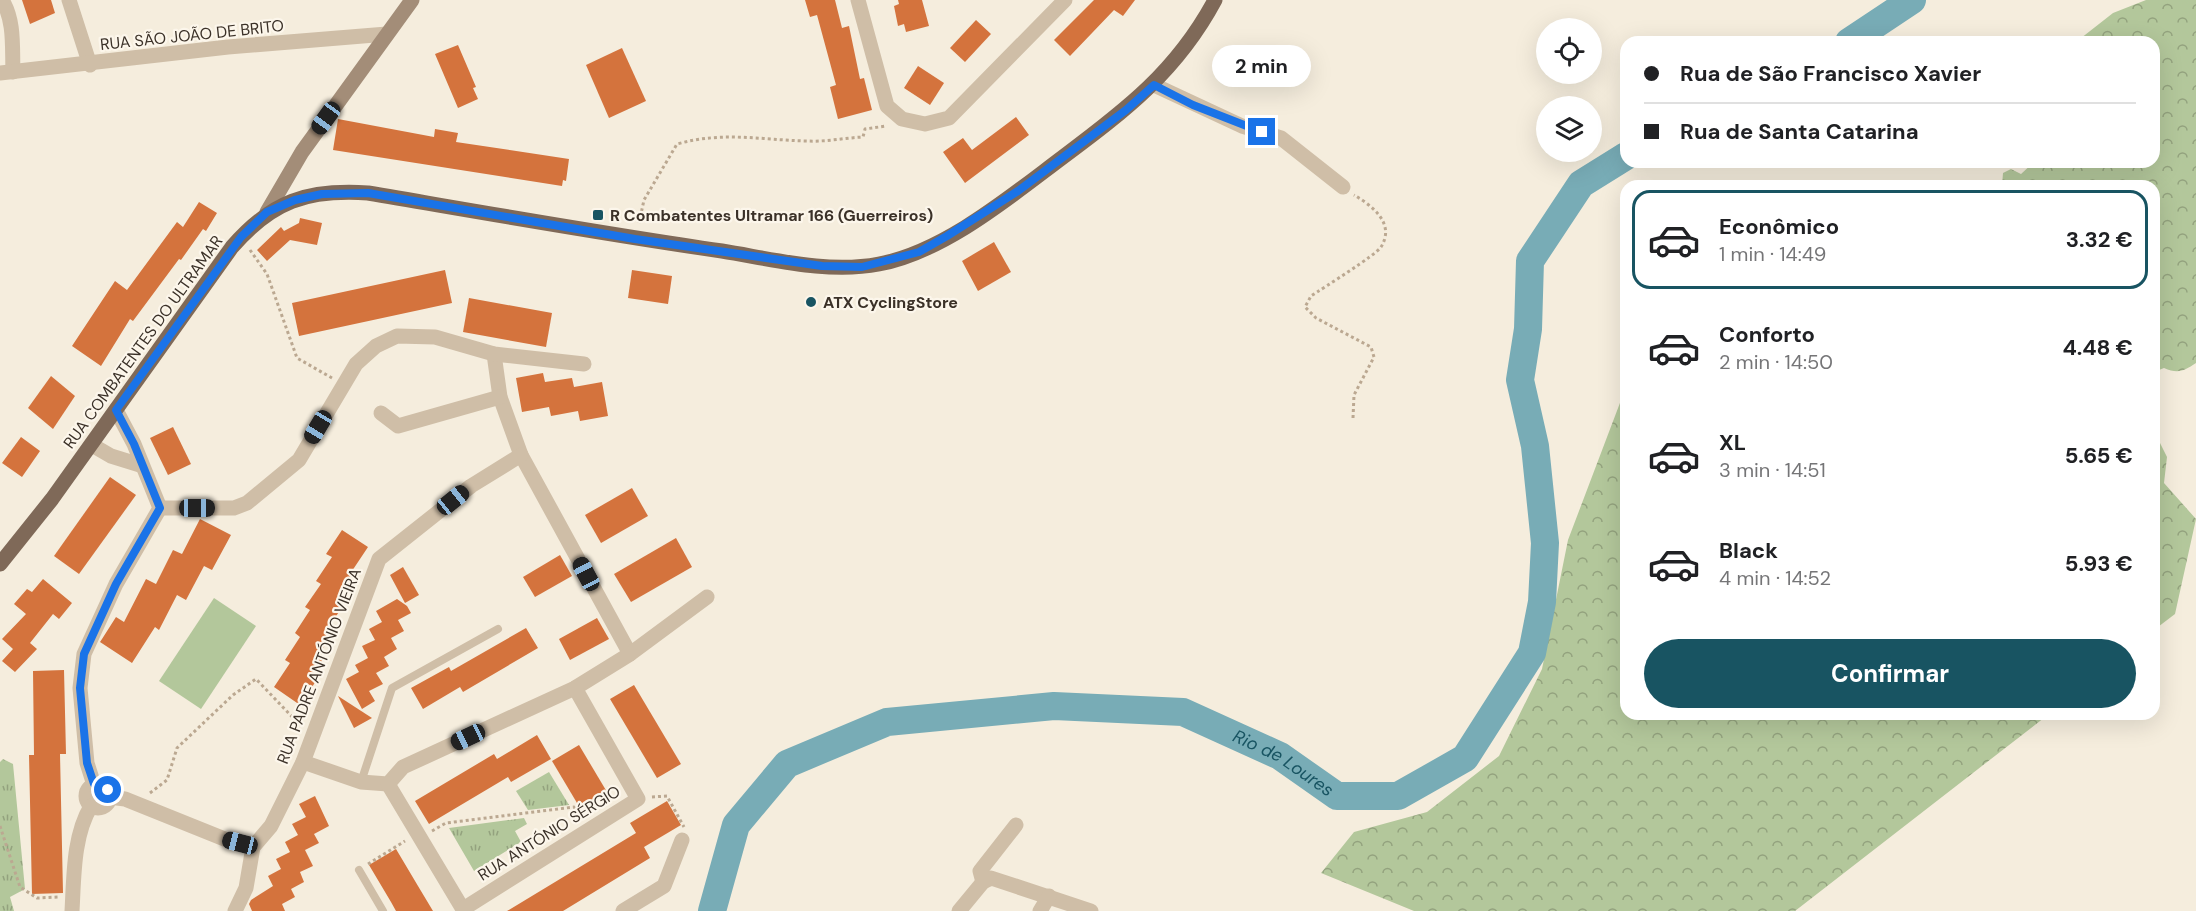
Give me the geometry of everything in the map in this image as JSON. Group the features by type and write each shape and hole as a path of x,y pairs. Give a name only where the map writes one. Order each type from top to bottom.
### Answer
{"main road":[{"name":"RUA COMBATENTES DO ULTRAMAR","path":"0,564 92,445 241,237 267,212 322,194 368,193 635,239 822,266 880,264 919,252 1018,191 1126,110 1154,85 1193,36 1215,0"}],"street":[{"path":"2,0 8,10 11,24 7,73"},
{"path":"69,0 90,65"},
{"path":"267,212 302,152 412,0"},
{"path":"858,0 887,106 902,119 925,124 948,118 1065,0"},
{"name":"RUA SÃO JOÃO DE BRITO","path":"7,73 228,47 387,34"},
{"path":"1154,85 1232,122 1281,138 1343,187"},
{"path":"160,508 234,508 247,503 299,460 356,364 376,346 397,336 435,337 494,354 584,364"},
{"path":"494,354 500,397 521,454 630,654"},
{"path":"381,413 398,426 500,397"},
{"path":"116,410 134,444 140,465 160,508"},
{"path":"92,445 111,456 140,465"},
{"name":"RUA PADRE ANTÓNIO VIEIRA","path":"235,911 246,888 253,847 271,826 303,762 379,559 471,486 521,454"},
{"path":"94,784 87,763 80,688 84,654 116,584 160,508"},
{"path":"388,784 404,767 575,688 630,654 707,597"},
{"name":"RUA ANTÓNIO SÉRGIO","path":"464,910 638,799 575,688"},
{"path":"303,762 361,782 388,784"},
{"path":"91,806 99,808 106,804 110,797 108,790 102,784 94,784"},
{"path":"91,806 86,794 94,784"},
{"path":"388,784 464,910"},
{"path":"110,797 132,802 227,840 253,847"},
{"path":"72,904 74,872 84,818 91,806"},
{"path":"983,882 980,871 1016,825"},
{"path":"623,911 664,886 683,834"},
{"path":"959,911 983,882 991,878 1091,911"},
{"path":"1040,911 1049,896"}],"lane":[{"path":"361,782 392,688 498,629"},
{"path":"359,870 383,911"}],"path":[{"path":"635,239 644,200 677,144 704,136 805,141 863,137 864,129 888,126 896,114"},
{"path":"1343,187 1374,207 1383,220 1385,234 1381,248 1311,296 1305,307 1316,318 1371,346 1374,357 1354,394 1353,418"},
{"path":"241,237 267,274 297,358 344,385"},
{"path":"132,802 167,780 177,748 233,694 256,679 312,737"},
{"path":"667,796 683,834"},
{"path":"359,870 446,823 574,807 588,830"},
{"path":"0,826 20,887 37,898 72,904"}],"green space":[{"path":"2146,0 2196,0 2196,363 2184,370 2160,370 2160,180 2002,180 2003,173 2011,169 2021,174 2028,168 2160,168 2160,36 2084,36 2113,13"},
{"path":"1620,403 1620,720 2041,720 1795,911 1414,911 1321,873 1354,832 1427,812 1499,756 1542,669 1568,540"},
{"path":"2160,443 2167,457 2164,483 2196,519 2175,614 2160,625"},
{"path":"214,598 256,626 201,709 159,681"},
{"path":"3,759 13,764 25,889 10,897 14,911 0,911 0,762"},
{"path":"549,772 569,805 528,810 516,791"},
{"path":"524,818 527,824 515,831 521,842 474,871 449,828"}],"building":[{"path":"22,0 51,0 55,13 30,24"},
{"path":"805,0 835,0 842,28 849,26 860,79 864,78 872,110 838,119 830,87 836,85 817,15 810,17"},
{"path":"898,0 922,0 929,26 906,32 904,24 898,26 894,6 899,4"},
{"path":"1094,0 1135,0 1123,16 1114,10 1070,56 1054,40"},
{"path":"976,20 991,34 965,62 950,48"},
{"path":"458,45 476,87 473,88 478,99 458,108 435,54"},
{"path":"622,48 646,101 609,118 586,65"},
{"path":"918,66 944,83 930,105 904,88"},
{"path":"1016,117 1029,135 965,183 943,152 963,138 972,150"},
{"path":"338,119 434,137 435,129 458,133 456,142 569,159 566,181 563,180 562,186 333,150"},
{"path":"199,202 217,213 206,231 203,229 133,321 130,319 101,366 72,346 115,281 127,290 177,222 183,227"},
{"path":"300,218 322,223 317,245 290,240 267,261 257,250 281,227 284,231 299,223"},
{"path":"994,242 1011,272 978,291 962,261"},
{"path":"445,270 452,303 299,336 292,303"},
{"path":"632,270 672,276 668,304 628,298"},
{"path":"469,298 552,313 546,347 463,332"},
{"path":"543,373 545,382 572,378 574,387 602,382 608,416 580,421 578,411 551,416 549,407 522,412 516,378"},
{"path":"51,376 75,396 53,429 28,408"},
{"path":"173,427 191,464 168,475 150,438"},
{"path":"21,437 40,451 22,477 2,463"},
{"path":"110,477 136,495 79,574 54,556"},
{"path":"632,488 648,516 601,543 585,515"},
{"path":"200,519 231,535 212,570 204,566 186,600 177,595 159,630 155,627 132,663 100,642 116,617 124,622 146,579 156,584 173,550 182,554"},
{"path":"342,530 368,547 352,571 357,575 342,598 346,601 331,624 337,628 321,651 326,655 311,677 316,681 300,705 274,687 290,663 285,660 300,637 295,633 310,610 305,607 321,584 316,581 332,557 326,554"},
{"path":"676,538 692,567 631,602 614,574"},
{"path":"560,555 572,576 535,597 523,577"},
{"path":"403,567 419,595 405,603 390,575"},
{"path":"43,579 72,603 59,619 53,614 30,643 37,649 15,672 2,661 13,649 2,639 26,614 14,604 27,589 32,592"},
{"path":"397,599 407,606 411,613 398,620 404,631 391,638 397,649 384,657 389,666 376,673 383,684 369,691 375,701 362,709 346,679 359,672 355,665 368,658 362,646 375,640 369,629 382,622 376,611"},
{"path":"597,618 609,639 570,660 559,639"},
{"path":"526,628 538,648 463,692 460,687 423,709 411,688 449,667 451,671"},
{"path":"64,670 66,754 60,754 63,893 32,894 29,755 34,755 33,671"},
{"path":"634,685 681,764 657,778 610,699"},
{"path":"338,696 372,718 354,728"},
{"path":"537,735 551,759 511,782 508,777 429,824 415,801 494,754 497,759"},
{"path":"579,745 607,792 580,808 552,761"},
{"path":"315,796 329,826 314,834 319,843 305,850 313,866 300,872 304,882 291,889 295,897 282,904 285,911 252,911 249,904 251,900 273,886 268,876 281,869 276,859 290,852 285,842 298,835 292,824 306,817 299,804"},
{"path":"667,801 681,825 644,847 650,858 563,911 507,911 636,833 630,823"},
{"path":"396,849 433,911 396,911 369,865"}],"waterway":[{"name":"Rio de Loures","path":"1858,36 1912,0"},
{"name":"Rio de Loures","path":"712,911 736,825 787,764 887,722 1054,706 1183,712 1280,756 1337,796 1398,796 1465,758 1532,653 1542,602 1545,543 1535,446 1520,380 1528,329 1530,261 1581,184 1620,160"}],"place":[{"name":"R Combatentes Ultramar 166 (Guerreiros)","path":"598,215"},
{"name":"ATX CyclingStore","path":"811,302"}],"route":[{"path":"108,790 102,784 94,784 87,763 80,688 84,654 116,584 160,508 140,465 134,444 116,410 232,247 267,212 295,200 322,194 368,193 635,239 822,266 862,267 919,252 947,236 1018,191 1126,110 1154,85 1193,105 1262,132"}]}
